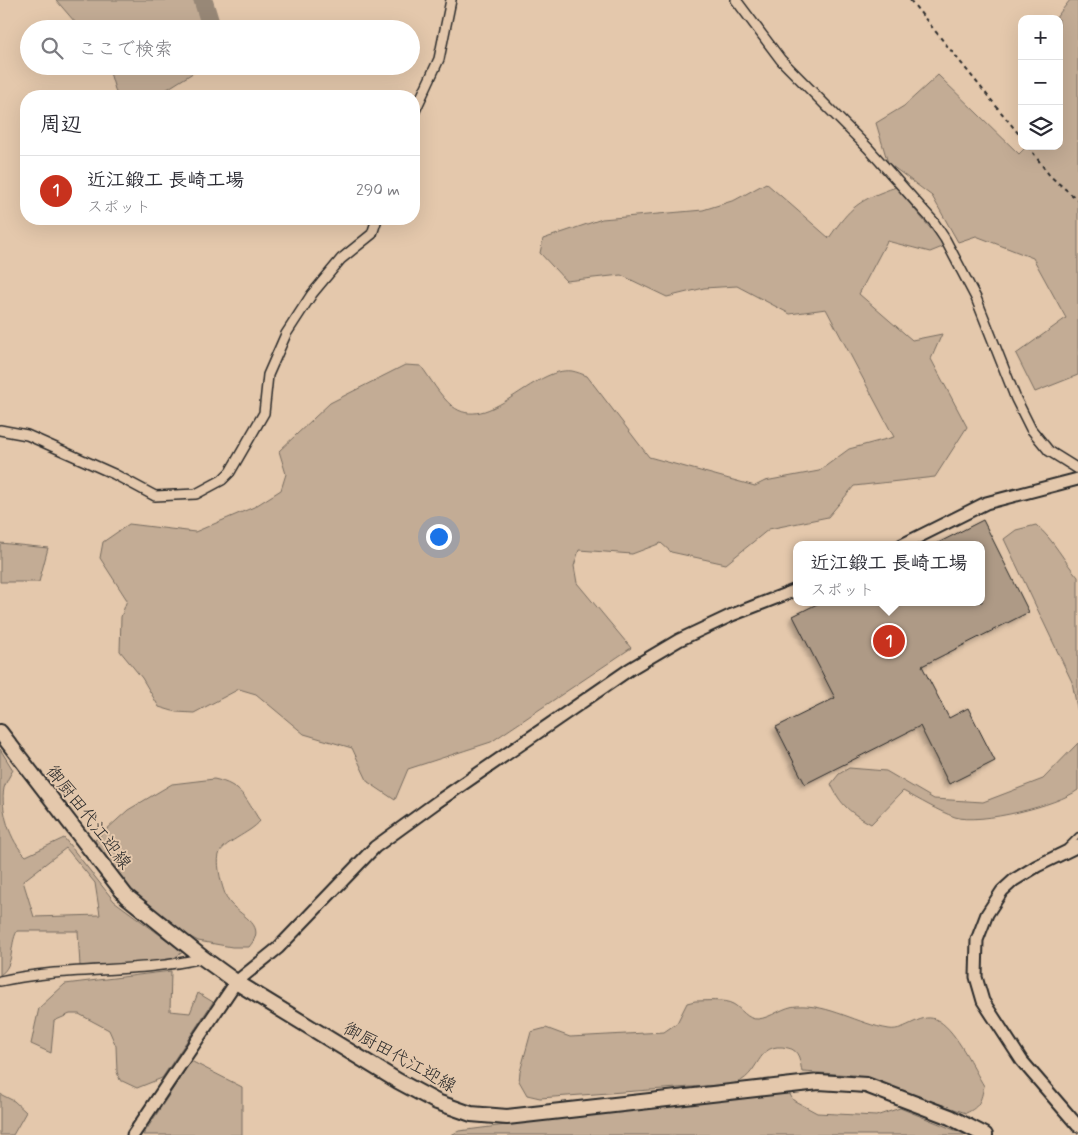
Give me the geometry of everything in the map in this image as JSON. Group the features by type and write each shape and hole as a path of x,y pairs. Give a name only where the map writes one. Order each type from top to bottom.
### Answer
{"main road":[{"name":"御厨田代江迎線","path":"0,732 126,896 236,982 398,1081 437,1102 471,1114 506,1118 819,1082 866,1085 950,1117 985,1135"}],"street":[{"path":"420,100 439,59 451,0"},
{"path":"736,0 781,60 868,148 933,221 945,239 976,298 1016,399 1031,429 1049,451 1078,469"},
{"path":"0,430 27,434 114,474 155,496 196,494 222,480 230,472 264,413 268,375 286,334 312,294 341,259 372,234 374,225"},
{"path":"910,541 986,503 1078,479"},
{"path":"133,1135 236,982 278,948 374,847 630,668 679,640 732,615 793,591"},
{"path":"1078,846 1014,880 1002,891 987,914 977,940 976,977 983,1001 1022,1061 1078,1126"},
{"path":"0,981 106,968 174,965 203,958"}],"lane":[{"path":"1060,854 1078,836"}],"path":[{"path":"910,0 1018,133"},
{"path":"1031,150 1050,176 1078,200"}],"shaded area":[{"path":"56,0 194,0 201,20 73,20"},
{"path":"1070,0 1078,0 1078,375 1035,392 1016,354 1066,318 1033,258 976,236 958,242 932,196 888,163 876,123 904,106 938,75 1019,154 1023,150 1063,150 1063,15 1058,15"},
{"path":"111,75 190,75 166,90 115,90"},
{"path":"766,183 829,238 844,218 857,205 864,200 896,187 945,246 930,252 887,241 859,294 912,340 942,334 931,359 967,427 935,477 854,486 828,517 769,529 726,564 671,552 661,543 632,554 579,550 574,566 577,583 631,648 491,742 408,769 395,800 368,782 352,748 304,734 256,694 239,689 194,713 176,712 159,707 142,678 120,651 121,617 127,600 100,558 103,542 129,524 195,532 254,507 281,490 286,474 279,451 330,403 405,365 421,366 448,402 466,413 481,412 496,406 542,378 557,372 572,371 580,373 587,376 649,457 755,486 765,481 819,471 849,449 894,437 826,309 790,314 737,286 704,288 667,297 621,275 566,281 540,253 543,239 602,219 703,210 735,200"},
{"path":"1036,525 1048,537 1078,577 1078,713 1072,682 1004,539 1016,530"},
{"path":"0,543 48,548 39,582 0,582"},
{"path":"1078,743 1078,790 1054,802 1000,816 967,819 955,817 903,791 871,824 847,808 831,784 839,774 849,768 886,771 934,799 983,802 1043,779"},
{"path":"0,749 13,770 4,788 3,796 8,825 20,850 26,856 64,838 114,901 183,952 171,960 80,966 78,931 17,931 10,961 5,971 0,975","holes":["66,848 95,883 100,915 34,917 23,881"]},
{"path":"214,779 237,789 260,821 250,830 225,846 218,860 221,880 227,899 255,927 256,933 249,947 232,947 198,941 172,927 154,908 125,889 98,849 95,840 128,810 172,784"},
{"path":"171,971 170,1011 190,1013 198,993 213,1002 162,1078 137,1088 120,1080 117,1072 116,1046 109,1030 79,1014 70,1014 54,1021 51,1053 31,1044 39,1008 65,984"},
{"path":"695,1001 729,1002 754,1019 768,1017 792,1007 809,1006 832,1011 889,1029 902,1027 920,1019 933,1018 946,1026 964,1051 984,1086 981,1099 977,1106 966,1113 854,1075 802,1072 799,1057 795,1051 777,1047 769,1049 763,1054 749,1075 732,1084 540,1098 527,1095 519,1081 531,1032 546,1028 570,1037 664,1032 677,1023 687,1003"},
{"path":"191,1061 242,1087 242,1135 143,1135"},
{"path":"787,1089 793,1100 817,1113 876,1116 900,1108 967,1135 451,1135 459,1131"},
{"path":"0,1094 14,1101 26,1112 13,1135 0,1135"}],"building":[{"path":"983,520 1029,612 922,666 949,718 968,708 995,761 949,784 920,726 805,784 776,727 835,698 793,616 813,606 985,606 985,541 942,541"}],"waterway":[{"path":"203,0 209,20"}],"place":[{"name":"近江鍛工 長崎工場","path":"889,641"}]}
